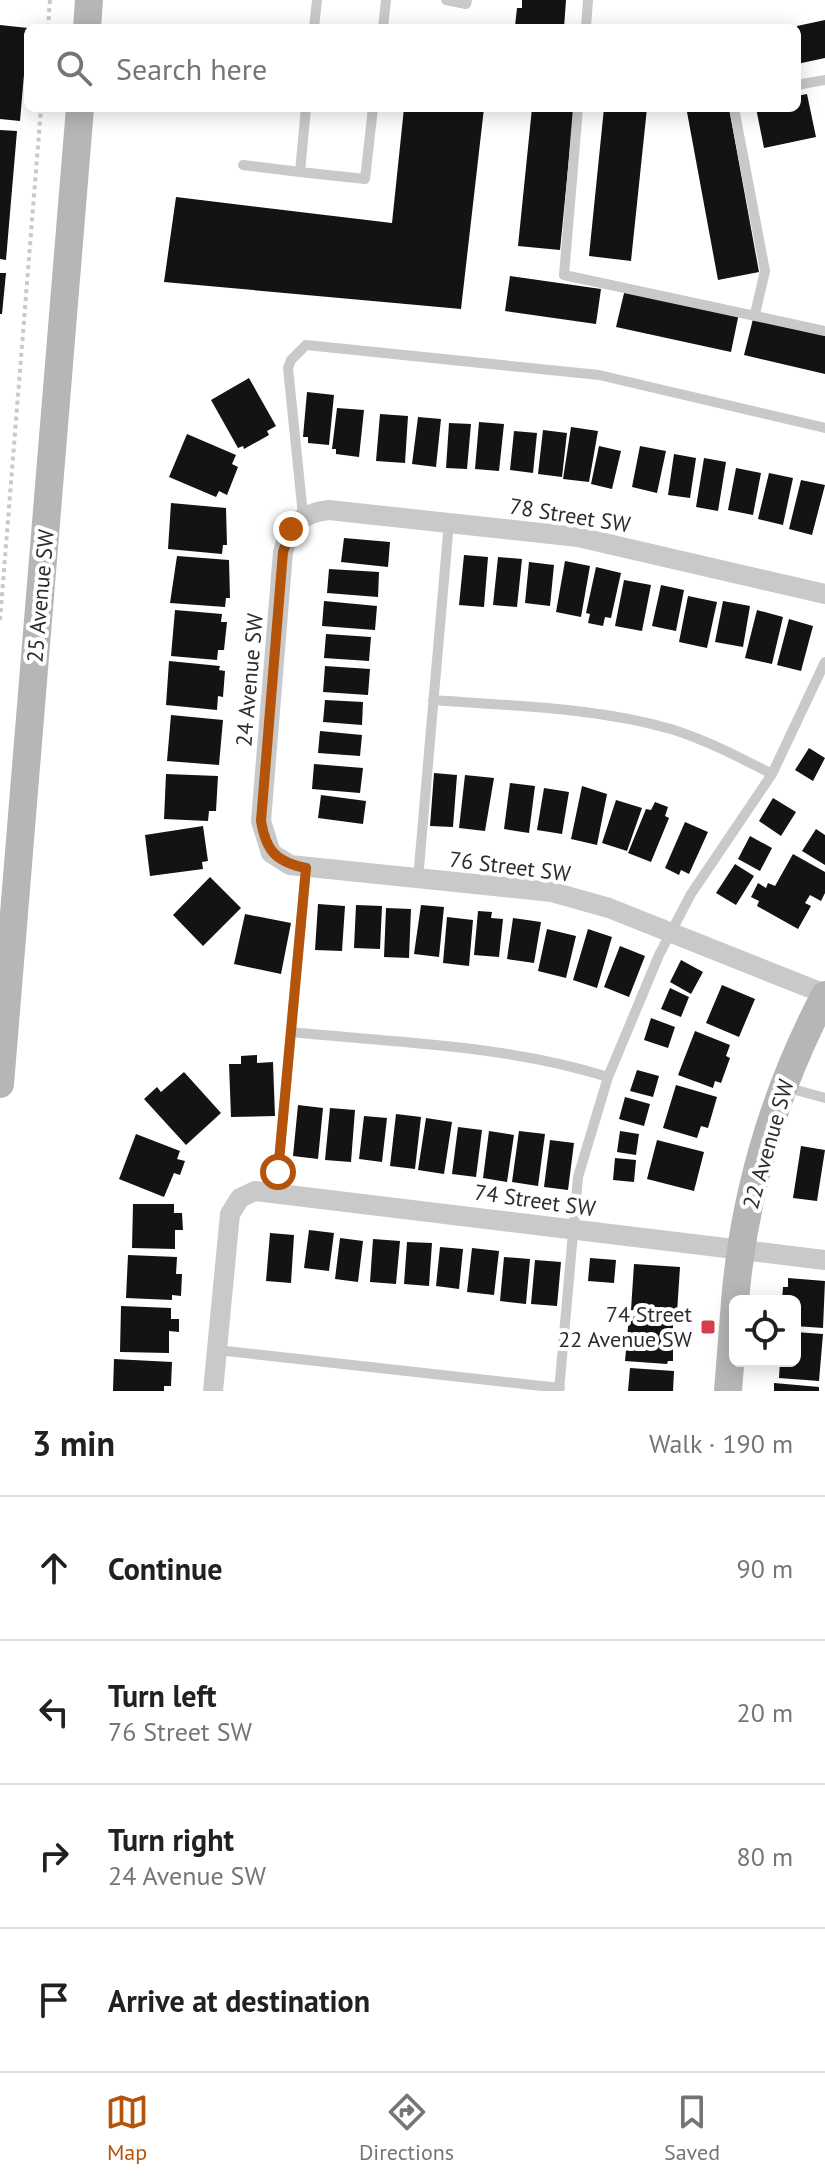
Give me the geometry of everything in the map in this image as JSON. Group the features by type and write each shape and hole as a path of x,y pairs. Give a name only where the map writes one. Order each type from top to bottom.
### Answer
{"main road":[{"path":"87,24 89,0"},
{"name":"25 Avenue SW","path":"0,1084 80,112"},
{"name":"22 Avenue SW","path":"736,1295 752,1188 783,1087 825,994"},
{"name":"22 Avenue SW","path":"728,1391 730,1367"}],"street":[{"name":"78 Street SW","path":"303,515 329,510 578,537 825,594"},
{"name":"24 Avenue SW","path":"271,853 261,821 283,552 291,529 303,515"},
{"name":"76 Street SW","path":"271,853 280,861 306,868 552,892 609,908 825,994"},
{"name":"74 Street SW","path":"217,1350 230,1214 240,1198 255,1191 825,1260"},
{"path":"213,1391 217,1350"}],"lane":[{"path":"314,24 317,0"},
{"path":"383,24 386,0"},
{"path":"446,0 466,4 467,0"},
{"path":"586,24 588,0"},
{"path":"801,84 825,80"},
{"path":"300,172 306,112"},
{"path":"243,165 365,179 373,112"},
{"path":"578,112 564,275 825,331"},
{"path":"735,112 765,271 755,314"},
{"path":"303,515 288,368 291,360 306,345 599,375 825,428"},
{"path":"418,880 449,522"},
{"path":"217,1350 560,1390 578,1177 608,1077 633,1012 691,894 772,774 825,662"},
{"path":"433,700 593,713 624,719 712,744 772,774"},
{"path":"276,1193 306,868"},
{"path":"292,1032 511,1055 560,1062 608,1077"},
{"path":"783,1087 825,1098"}],"path":[{"path":"48,24 50,0"},
{"path":"0,620 41,112"}],"building":[{"path":"522,0 566,0 564,24 515,24 517,8 522,8"},
{"path":"825,20 825,58 801,63 801,25"},
{"path":"0,25 24,28 20,121 0,119"},
{"path":"807,94 816,137 764,148 757,112 801,112 801,95"},
{"path":"404,112 484,112 461,309 164,282 176,197 392,223"},
{"path":"532,112 574,112 560,250 518,246"},
{"path":"604,112 647,112 631,261 589,256"},
{"path":"687,112 730,112 759,272 718,280"},
{"path":"0,130 17,131 6,260 0,259"},
{"path":"0,273 6,273 2,314 0,314"},
{"path":"510,276 601,289 596,324 505,311"},
{"path":"625,289 739,313 731,352 616,327"},
{"path":"753,319 825,335 825,374 744,355"},
{"path":"249,378 276,426 267,431 269,435 244,449 243,446 238,448 211,400"},
{"path":"307,392 334,395 329,445 308,443 308,437 303,437"},
{"path":"337,408 364,410 359,457 336,454 336,449 332,449"},
{"path":"380,414 408,416 405,463 376,461"},
{"path":"418,417 441,419 436,467 412,464"},
{"path":"479,422 504,424 499,471 475,469"},
{"path":"449,423 471,424 467,469 446,468"},
{"path":"571,427 598,431 589,482 563,479"},
{"path":"543,430 567,433 562,477 538,474"},
{"path":"514,431 537,433 533,473 510,470"},
{"path":"187,434 236,455 232,464 238,467 227,495 219,491 216,497 169,477"},
{"path":"599,446 621,451 612,489 591,484"},
{"path":"640,446 666,451 657,493 632,487"},
{"path":"674,454 696,458 690,498 668,495"},
{"path":"704,458 726,462 718,511 696,507"},
{"path":"736,468 761,473 753,515 728,510"},
{"path":"769,473 793,478 783,525 758,519"},
{"path":"801,480 825,485 812,535 789,529"},
{"path":"171,503 226,508 227,545 223,545 222,554 168,549"},
{"path":"344,538 390,542 388,567 341,562"},
{"path":"464,555 488,557 484,607 459,605"},
{"path":"177,556 229,560 230,598 226,598 225,607 170,603"},
{"path":"498,557 522,559 517,607 493,605"},
{"path":"565,561 590,566 581,617 556,612"},
{"path":"529,562 554,565 550,606 525,603"},
{"path":"596,567 621,573 611,618 605,617 603,626 588,623 590,614 586,613"},
{"path":"329,569 379,572 378,597 327,593"},
{"path":"624,580 651,585 642,631 615,626"},
{"path":"661,585 684,590 676,631 652,626"},
{"path":"688,596 717,602 707,648 679,642"},
{"path":"324,601 377,606 375,630 322,626"},
{"path":"723,601 750,606 743,647 715,642"},
{"path":"175,610 222,614 221,622 227,622 224,650 218,650 217,660 171,656"},
{"path":"757,610 783,617 772,664 745,658"},
{"path":"789,619 813,626 801,671 777,665"},
{"path":"326,634 371,637 369,661 324,658"},
{"path":"169,661 220,666 219,670 225,671 223,697 218,696 217,710 166,705"},
{"path":"325,666 370,669 368,695 323,692"},
{"path":"325,700 363,702 362,725 323,722"},
{"path":"171,715 223,720 219,765 167,761"},
{"path":"320,731 362,735 360,756 318,753"},
{"path":"809,748 825,758 813,781 795,770"},
{"path":"314,764 363,768 360,793 312,789"},
{"path":"434,773 457,775 453,827 430,826"},
{"path":"166,774 218,776 216,811 209,811 208,821 164,819"},
{"path":"465,775 494,778 485,831 459,828"},
{"path":"510,783 535,786 529,833 504,829"},
{"path":"582,786 607,794 597,845 571,839"},
{"path":"544,788 569,792 562,834 537,830"},
{"path":"321,795 366,801 363,824 318,818"},
{"path":"773,798 796,812 781,836 759,821"},
{"path":"616,800 642,808 627,851 602,843"},
{"path":"655,802 668,807 665,816 669,818 651,862 628,853 646,809 651,810"},
{"path":"685,822 708,832 689,874 681,870 679,875 665,868"},
{"path":"203,826 208,861 202,862 203,869 150,876 145,835"},
{"path":"816,829 825,835 825,865 802,851"},
{"path":"750,836 772,848 760,871 738,859"},
{"path":"793,854 825,872 825,893 821,901 810,895 805,903 811,906 798,929 757,906 759,901 751,897 758,883 766,888 768,883 775,886"},
{"path":"735,864 754,876 736,905 716,893"},
{"path":"210,877 241,908 203,946 173,915"},
{"path":"318,904 345,906 342,951 315,950"},
{"path":"356,905 382,906 380,949 354,948"},
{"path":"421,905 444,907 439,957 414,954"},
{"path":"386,908 411,909 409,958 384,957"},
{"path":"478,911 492,912 491,918 503,919 499,957 474,955"},
{"path":"245,914 291,923 281,974 234,964"},
{"path":"447,917 473,920 469,966 443,963"},
{"path":"513,918 541,922 534,963 507,959"},
{"path":"547,929 576,936 566,978 538,971"},
{"path":"588,929 612,937 597,988 573,980"},
{"path":"620,946 645,956 629,997 604,987"},
{"path":"681,960 703,972 691,994 670,982"},
{"path":"722,985 755,999 739,1037 706,1023"},
{"path":"670,988 689,997 681,1017 661,1009"},
{"path":"651,1018 675,1027 668,1048 644,1040"},
{"path":"695,1031 730,1045 726,1056 730,1058 721,1083 715,1081 713,1088 678,1075"},
{"path":"257,1055 257,1063 273,1062 275,1116 231,1117 229,1064 241,1064 241,1056"},
{"path":"637,1070 659,1076 653,1097 630,1091"},
{"path":"184,1072 221,1113 186,1145 144,1099 157,1087 161,1092"},
{"path":"676,1085 717,1097 708,1128 701,1126 697,1138 663,1128"},
{"path":"625,1097 650,1104 644,1126 619,1119"},
{"path":"298,1105 323,1108 318,1159 293,1156"},
{"path":"330,1108 355,1110 351,1162 325,1160"},
{"path":"396,1114 421,1117 415,1169 390,1166"},
{"path":"364,1116 387,1118 382,1162 359,1159"},
{"path":"426,1118 452,1122 444,1174 418,1170"},
{"path":"458,1127 482,1130 476,1177 452,1174"},
{"path":"489,1131 514,1135 507,1182 483,1178"},
{"path":"519,1131 545,1134 538,1186 512,1182"},
{"path":"620,1131 639,1134 636,1155 617,1152"},
{"path":"136,1134 180,1151 177,1159 185,1161 180,1175 174,1173 164,1197 119,1179"},
{"path":"550,1140 574,1143 568,1190 544,1187"},
{"path":"657,1140 704,1152 694,1191 647,1179"},
{"path":"801,1146 825,1150 817,1201 793,1198"},
{"path":"615,1158 636,1160 634,1182 613,1180"},
{"path":"133,1204 174,1204 174,1213 182,1213 183,1230 175,1230 175,1249 132,1248"},
{"path":"309,1230 334,1233 329,1271 304,1268"},
{"path":"270,1233 294,1235 291,1283 266,1281"},
{"path":"340,1238 363,1241 358,1282 335,1279"},
{"path":"373,1239 400,1241 396,1284 370,1282"},
{"path":"407,1242 432,1243 429,1286 404,1284"},
{"path":"440,1247 463,1249 459,1289 436,1286"},
{"path":"472,1248 499,1251 494,1295 467,1292"},
{"path":"128,1255 177,1257 176,1274 182,1274 181,1296 172,1295 172,1300 126,1298"},
{"path":"504,1257 530,1259 526,1304 500,1301"},
{"path":"590,1258 616,1260 614,1283 588,1281"},
{"path":"535,1260 561,1262 557,1306 531,1304"},
{"path":"634,1264 680,1267 677,1313 631,1310"},
{"path":"788,1278 825,1281 823,1328 801,1326 801,1295 782,1295 783,1287 788,1287"},
{"path":"121,1306 171,1308 171,1319 179,1319 179,1332 169,1331 169,1353 120,1352"},
{"path":"629,1316 673,1319 673,1361 667,1364 625,1361"},
{"path":"801,1332 823,1334 819,1381 779,1378 780,1367 801,1367"},
{"path":"114,1359 172,1362 171,1386 164,1386 164,1391 113,1391"},
{"path":"630,1368 674,1371 673,1391 628,1391"},
{"path":"774,1383 819,1387 819,1391 774,1391"}],"place":[{"name":"74 Street 22 Avenue SW","path":"708,1327"}],"route":[{"path":"278,1172 306,868 280,861 271,853 261,821 283,552 291,529"}]}
